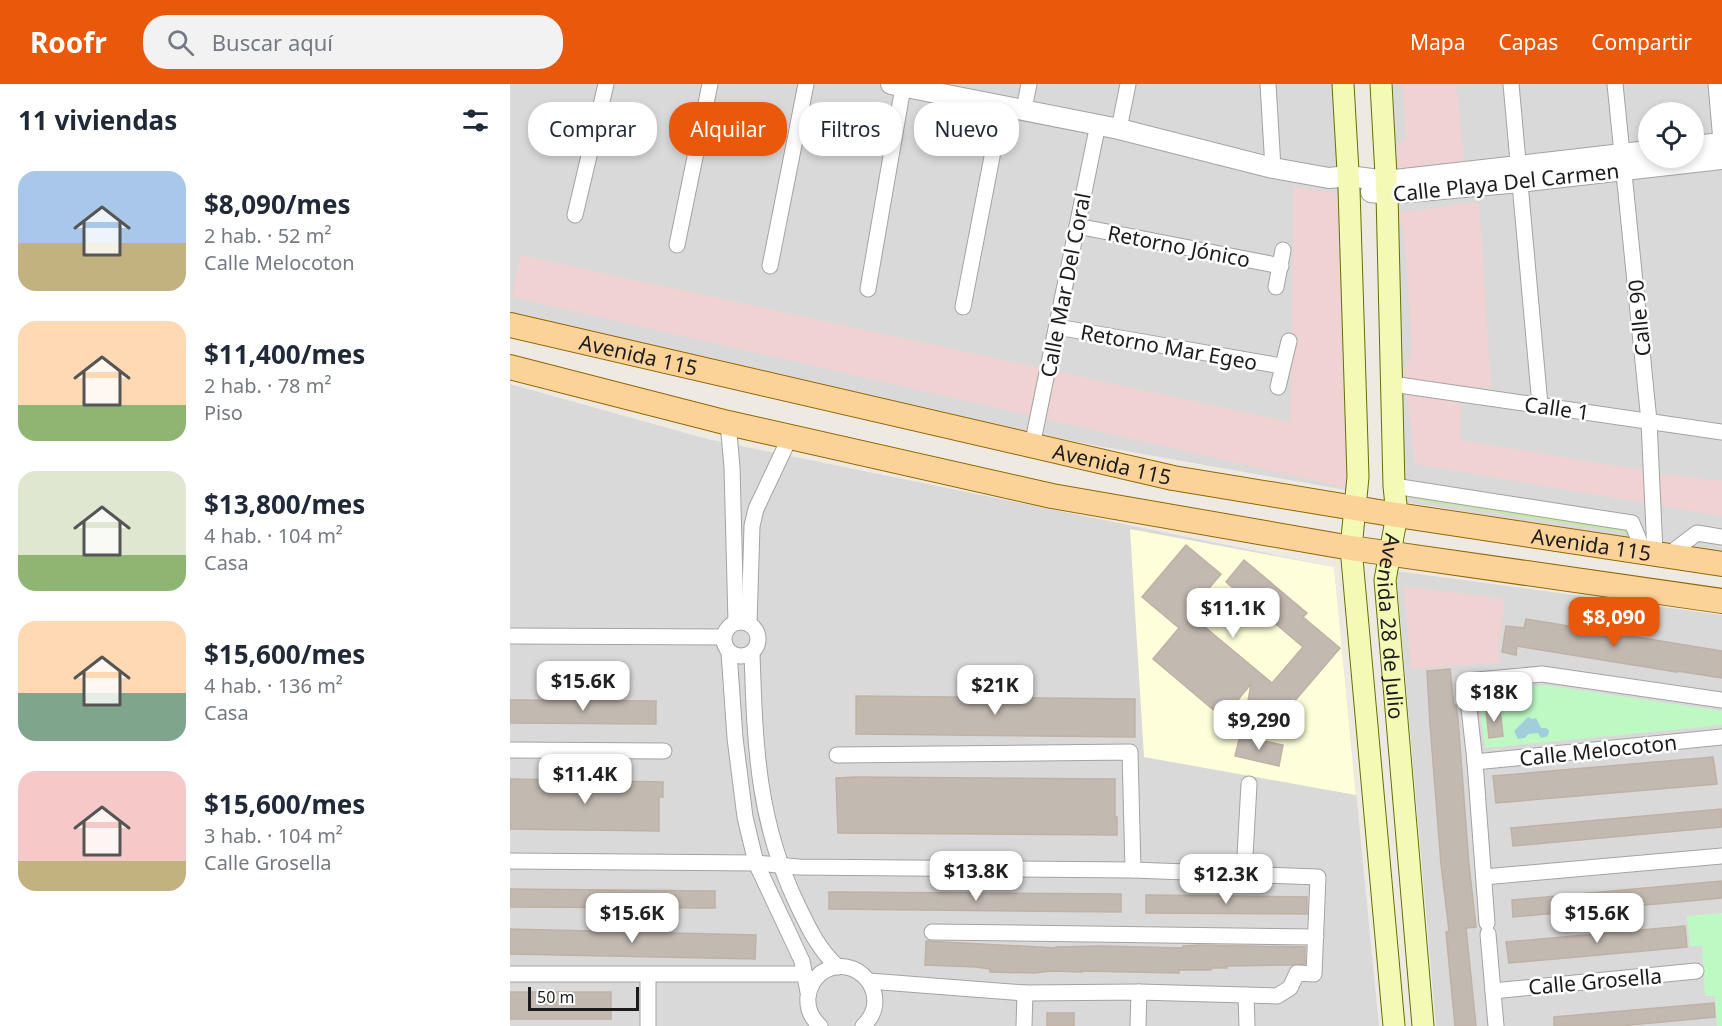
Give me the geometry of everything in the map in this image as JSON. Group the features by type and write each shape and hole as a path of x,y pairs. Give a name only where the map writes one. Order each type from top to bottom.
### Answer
{"main road":[{"name":"Avenida 28 de Julio","path":"1343,84 1342,181 1358,477 1351,548 1394,1026"},
{"name":"Avenida 28 de Julio","path":"1381,84 1387,188 1394,486 1397,515 1385,580 1423,1026"},
{"name":"Avenida 115","path":"510,325 1173,478 1397,515 1722,564"},
{"name":"Avenida 115","path":"510,367 728,423 1052,496 1351,548 1722,601"}],"street":[{"path":"575,214 606,84"},
{"path":"677,244 710,84"},
{"path":"770,266 806,84"},
{"path":"1024,109 1029,84"},
{"path":"1119,129 1128,84"},
{"path":"1268,84 1273,168"},
{"path":"1511,84 1540,405"},
{"name":"Calle 90","path":"1615,84 1649,421 1656,553"},
{"path":"1704,147 1722,149 1716,84"},
{"path":"868,289 897,85"},
{"name":"Calle Playa Del Carmen","path":"897,85 927,88 989,102"},
{"name":"Calle Playa Del Carmen","path":"1019,108 1098,124 1273,168 1387,188 1722,149"},
{"name":"Calle Mar Del Coral","path":"1032,446 1098,124"},
{"name":"Calle Playa Del Carmen","path":"1623,162 1638,155"},
{"path":"963,307 992,156"},
{"name":"Retorno Jónico","path":"1077,226 1282,258 1276,287"},
{"name":"Retorno Mar Egeo","path":"1057,327 1281,366"},
{"name":"Retorno Mar Egeo","path":"1278,387 1281,366 1289,341"},
{"name":"Calle 1","path":"1392,384 1722,432"},
{"path":"728,423 742,623"},
{"path":"742,623 752,526 756,509 790,437"},
{"path":"1394,486 1632,523 1656,553 1697,533 1722,537"},
{"path":"820,1026 810,1013 807,1003 808,992 802,961 756,863 745,817 735,738 729,652 723,637 727,627 742,623 756,631 758,637 758,643 752,652 760,783 767,822 780,865 810,931 825,955 838,967"},
{"path":"510,636 723,637"},
{"path":"729,652 740,656 752,652"},
{"path":"1496,1026 1475,762 1466,681 1542,674 1722,700"},
{"name":"Calle Melocoton","path":"1475,762 1722,737"},
{"path":"510,750 664,752"},
{"path":"837,755 1131,752 1134,870"},
{"path":"1244,874 1249,784"},
{"path":"1484,877 1722,856"},
{"path":"510,861 1134,870 1318,877 1314,974 1297,973 1290,988 1277,996 1139,992 1025,993 869,981"},
{"path":"932,932 1316,937"},
{"path":"808,992 812,982 819,975 838,967 850,968 861,973 869,981 874,991 875,1003 872,1014 863,1026"},
{"name":"Calle Grosella","path":"1493,991 1696,971"},
{"path":"510,974 805,975"},
{"path":"648,975 648,1026"},
{"path":"1138,1026 1139,992"},
{"path":"1024,1026 1025,993"},
{"path":"1246,995 1247,1026"}],"shaded area":[{"path":"510,84 1338,84 1351,491 1087,444 847,394 510,313"},
{"path":"1376,84 1722,84 1722,552 1404,502"},
{"path":"1403,84 1456,84 1465,165 1396,172 1394,147 1406,138"},
{"path":"1294,186 1340,194 1348,488 512,297 520,255 1290,422"},
{"path":"1479,202 1491,388 1461,386 1460,440 1665,474 1722,481 1722,516 1415,464 1404,373 1412,351 1404,230 1395,213"},
{"path":"510,384 707,439 1334,567 1379,1026 510,1026"},
{"path":"1130,529 1334,567 1356,795 1144,757"},
{"path":"1396,571 1722,615 1722,1026 1436,1026"},
{"path":"1404,586 1505,599 1498,650 1500,662 1411,669"}],"green space":[{"path":"1417,498 1629,529 1632,534 1416,500"},
{"path":"1545,685 1722,711 1722,725 1485,748 1478,692"},
{"path":"1722,913 1722,1026 1717,1026 1715,996 1705,996 1702,946 1690,946 1687,916"}],"water":[{"path":"1528,717 1536,718 1541,728 1549,730 1548,736 1541,738 1538,733 1528,734 1525,738 1518,739 1514,731"}],"building":[{"path":"1186,545 1221,574 1188,613 1272,683 1303,647 1226,582 1244,560 1307,613 1303,617 1340,648 1275,724 1248,701 1251,684 1223,718 1153,659 1179,628 1142,597"},
{"path":"1526,619 1722,651 1722,678 1517,646 1516,655 1502,652 1506,626 1524,628"},
{"path":"1450,669 1458,719 1476,927 1466,928 1476,1026 1455,1026 1446,932 1449,931 1441,864 1430,724 1427,671"},
{"path":"856,696 1135,699 1135,737 856,734"},
{"path":"510,700 656,701 656,724 510,723"},
{"path":"1500,709 1503,736 1489,738 1486,710"},
{"path":"1240,736 1283,745 1279,766 1235,756"},
{"path":"1713,757 1717,784 1496,803 1493,776"},
{"path":"836,778 1115,779 1117,835 838,833"},
{"path":"510,779 663,782 663,797 659,797 659,831 510,829"},
{"path":"1721,809 1722,827 1513,846 1511,828"},
{"path":"1722,881 1722,898 1513,917 1512,900"},
{"path":"510,889 715,891 715,908 510,907"},
{"path":"829,892 1121,894 1121,912 829,909"},
{"path":"1146,895 1307,897 1307,914 1146,913"},
{"path":"1685,926 1687,947 1509,963 1506,942"},
{"path":"510,929 756,935 755,959 510,954"},
{"path":"926,941 1056,948 1102,946 1183,948 1183,946 1199,945 1305,947 1305,964 1227,966 1227,968 1212,968 1211,970 1179,970 1179,973 990,972 990,969 976,967 925,965"},
{"path":"510,992 611,992 611,1019 510,1019"},
{"path":"1714,1003 1715,1017 1620,1026 1554,1026 1554,1017"},
{"path":"1047,1013 1074,1013 1074,1026 1047,1026"}]}
